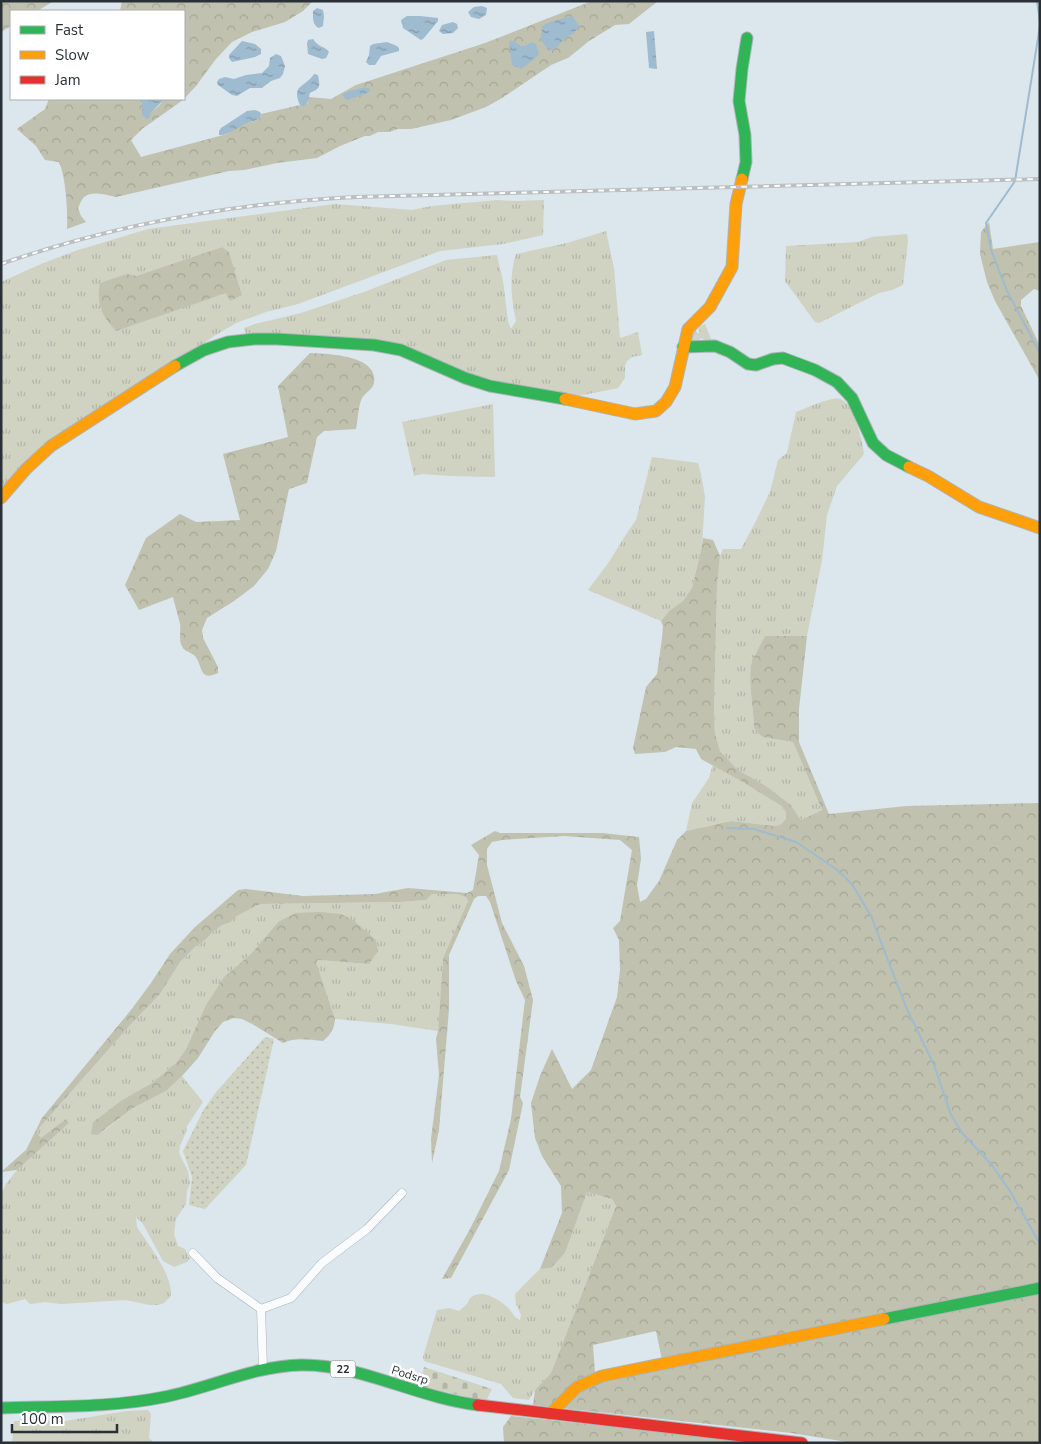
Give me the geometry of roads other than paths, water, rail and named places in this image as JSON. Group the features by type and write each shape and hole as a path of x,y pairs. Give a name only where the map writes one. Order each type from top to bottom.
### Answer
{"street":[{"path":"1,498 26,469 52,446 182,361 204,350 228,342 277,339 374,345 401,350 465,378 490,386 635,414 647,414 656,411 666,402 675,387 688,329 710,307 732,267 736,204 746,162 745,136 739,101 747,38"},
{"path":"683,347 715,346 730,352 748,364 756,365 773,359 783,358 815,370 837,382 852,398 873,443 886,455 928,476 979,507 1040,528"},
{"path":"261,1310 291,1298 322,1263 367,1229 402,1194"},
{"path":"193,1253 217,1278 261,1310"},
{"path":"550,1414 577,1387 602,1376 1040,1288"},
{"path":"261,1310 263,1368"},
{"name":"Podsrp","path":"1,1408 150,1400 182,1393 263,1368 302,1364 352,1371 444,1399 496,1408 550,1414"},
{"name":"22","path":"550,1414 802,1443"}],"water":[{"path":"482,6 487,8 486,15 479,19 471,17 468,12 474,7"},
{"path":"317,8 323,10 324,16 323,26 319,28 315,25 313,18 313,11"},
{"path":"407,16 438,18 438,21 421,40 403,28 401,20"},
{"path":"572,16 579,26 574,33 549,51 541,40 542,26"},
{"path":"453,22 457,24 458,28 453,33 443,34 439,31 442,25"},
{"path":"654,31 657,69 649,68 646,32"},
{"path":"313,39 329,52 326,58 322,59 308,54 308,40"},
{"path":"512,40 521,46 531,42 536,44 539,54 521,69 512,65 509,42"},
{"path":"242,41 255,44 261,49 261,54 232,62 229,55"},
{"path":"387,42 397,46 399,51 381,56 375,65 369,65 366,62 370,46"},
{"path":"276,54 281,56 285,66 283,74 280,78 271,81 262,88 250,88 237,96 232,95 218,85 219,79 225,77 234,79 262,73 269,66 270,58"},
{"path":"314,74 318,75 319,87 310,93 307,103 302,107 298,98 298,90"},
{"path":"362,88 369,88 370,91 348,100 344,98 343,94"},
{"path":"139,100 163,101 146,119 142,114 142,104"},
{"path":"255,110 261,114 259,119 244,124 226,134 219,135 221,128 247,111"}],"waterway":[{"path":"1037,1 1040,21"},
{"path":"1040,26 1015,181 986,223 991,250 1007,291 1040,353"},
{"path":"727,828 754,829 796,842 836,869 852,884 871,916 906,1007 934,1065 951,1115 963,1134 991,1164 1010,1191 1040,1244"}],"railway":[{"path":"1,264 44,250 132,227 221,210 311,200 356,197 1040,179"}]}
